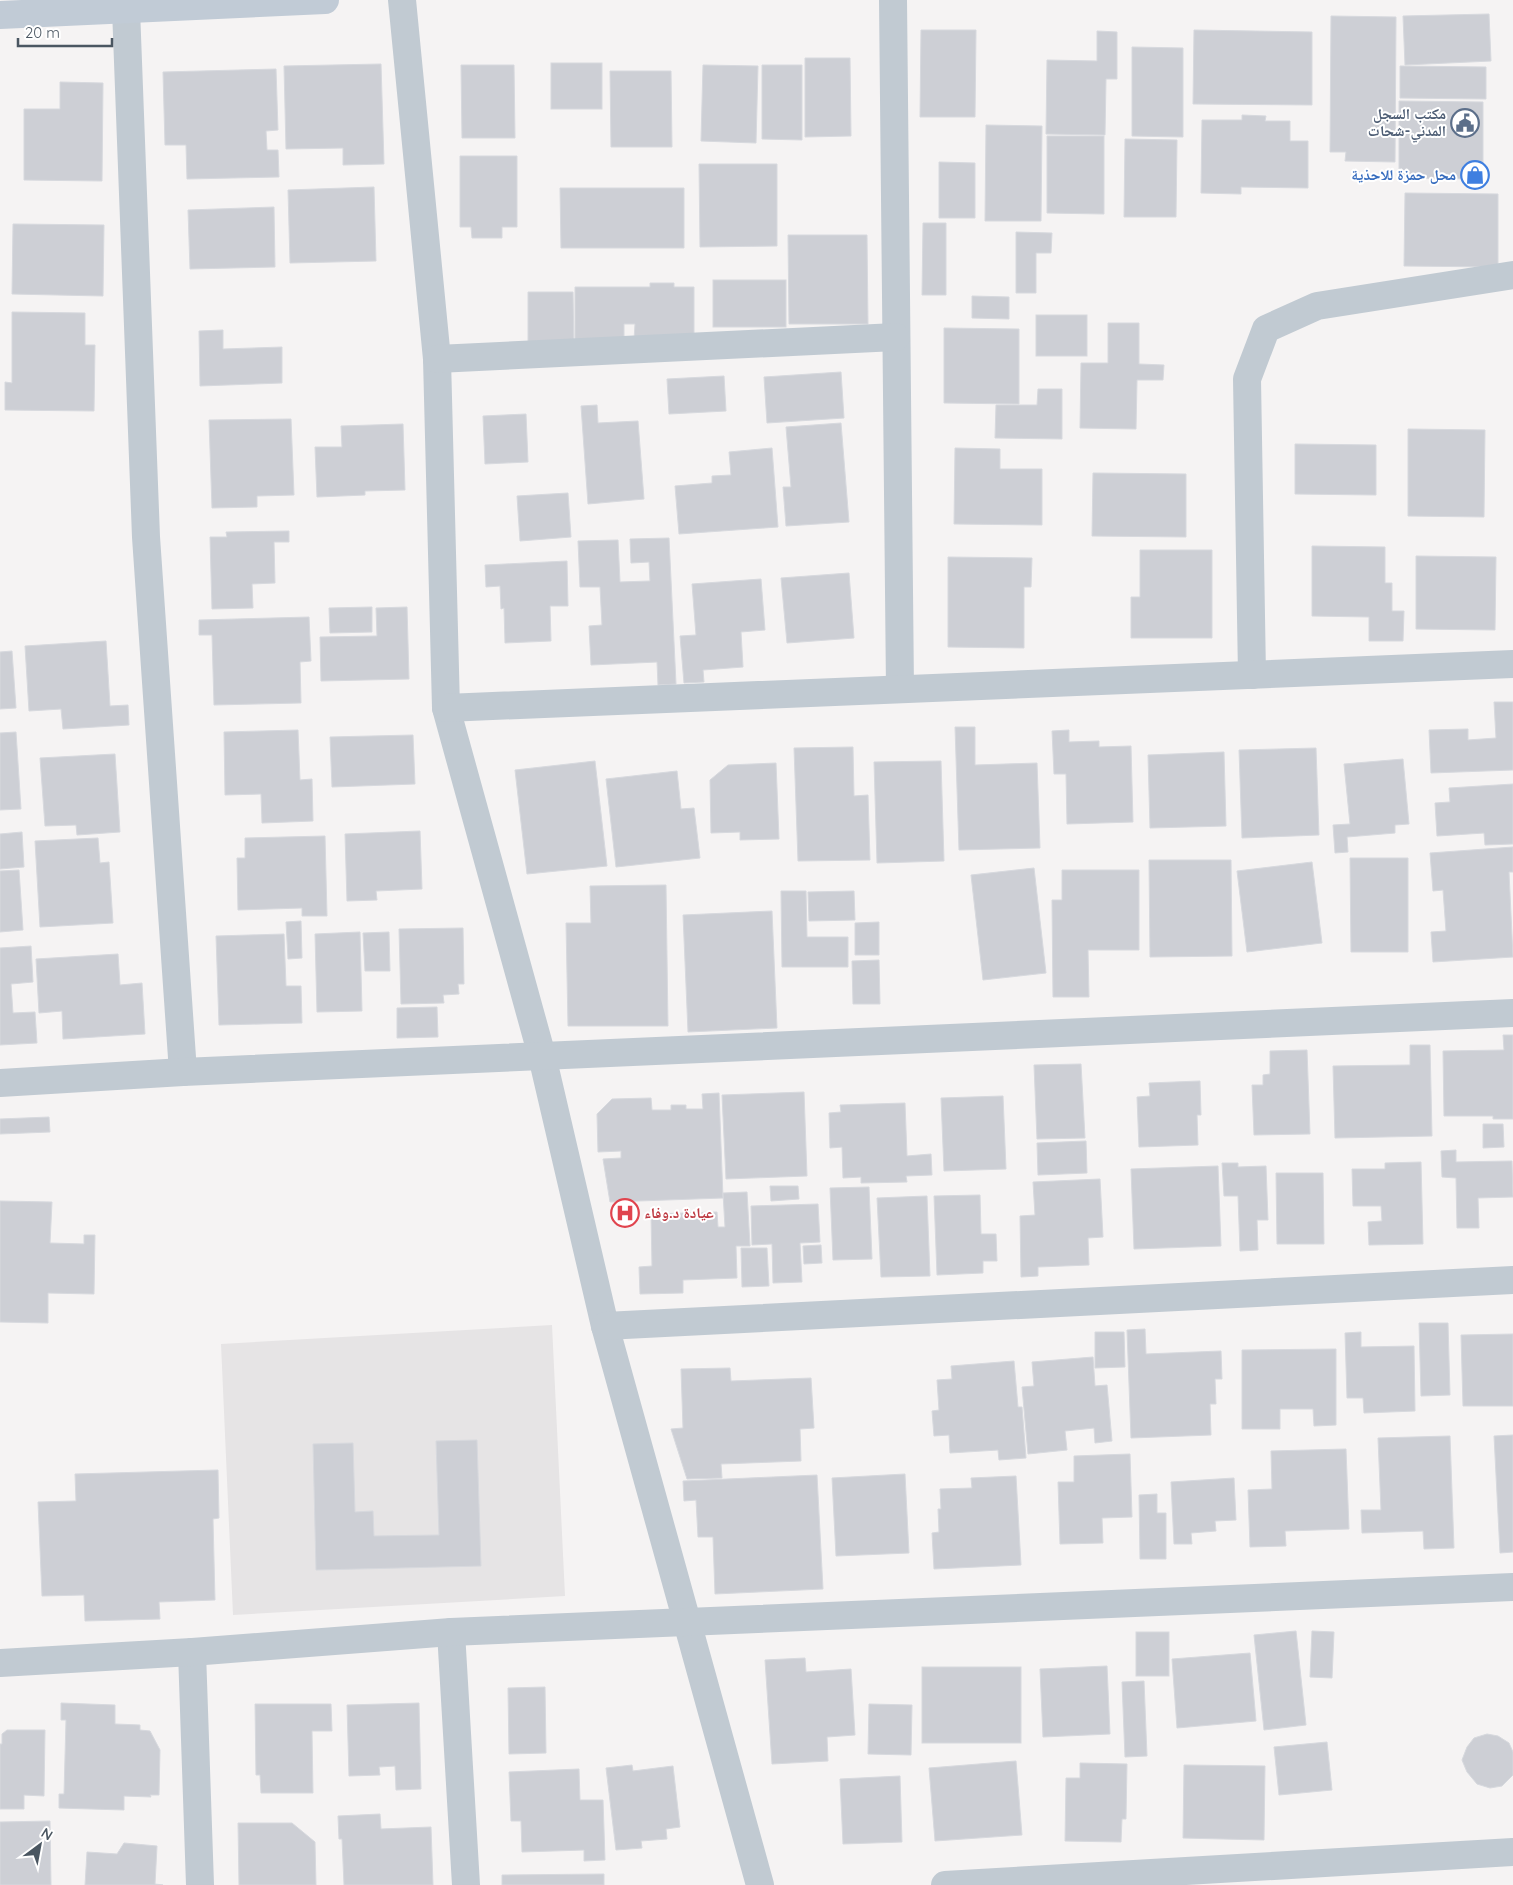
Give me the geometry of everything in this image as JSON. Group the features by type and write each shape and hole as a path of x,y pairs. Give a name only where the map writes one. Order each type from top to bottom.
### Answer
{"street":[{"path":"0,15 324,0"},
{"path":"402,0 437,359 446,708 542,1056 605,1326 760,1885"},
{"path":"893,0 900,689"},
{"path":"126,9 146,537 183,1072"},
{"path":"1252,675 1247,379 1266,329 1317,306 1513,274"},
{"path":"437,359 896,337"},
{"path":"446,708 1513,664"},
{"path":"0,1083 183,1072 1513,1014"},
{"path":"605,1326 1513,1280"},
{"path":"0,1663 192,1652 452,1632 1513,1587"},
{"path":"452,1632 466,1885"},
{"path":"192,1652 200,1885"},
{"path":"945,1885 1513,1852"}],"shaded area":[{"path":"552,1325 565,1596 233,1615 221,1344"}],"building":[{"path":"1489,14 1491,61 1405,65 1403,16"},
{"path":"1331,16 1396,17 1395,162 1345,161 1346,152 1330,152"},
{"path":"921,30 976,30 975,117 920,117"},
{"path":"1194,30 1312,32 1312,105 1193,104"},
{"path":"1097,31 1117,32 1117,79 1106,79 1105,135 1046,134 1047,60 1097,61"},
{"path":"1132,47 1183,48 1183,137 1132,136"},
{"path":"805,58 850,58 851,136 805,137"},
{"path":"551,63 602,63 602,109 551,109"},
{"path":"381,64 384,164 343,165 343,148 286,149 284,66"},
{"path":"461,65 514,65 515,138 462,138"},
{"path":"703,65 758,66 756,143 701,141"},
{"path":"762,65 802,65 802,140 762,139"},
{"path":"1400,66 1486,67 1486,99 1400,98"},
{"path":"276,69 278,130 266,131 267,150 278,150 279,177 187,179 186,145 165,145 163,72"},
{"path":"610,71 671,71 672,147 611,147"},
{"path":"60,82 103,83 102,181 24,180 24,109 60,109"},
{"path":"1399,101 1483,102 1483,179 1399,178"},
{"path":"1242,115 1266,116 1265,121 1290,121 1290,141 1308,141 1308,188 1241,187 1241,194 1201,193 1202,120 1242,120"},
{"path":"986,125 1042,126 1041,221 985,221"},
{"path":"1047,136 1104,136 1104,214 1047,213"},
{"path":"1125,139 1177,140 1176,217 1124,217"},
{"path":"460,156 517,156 517,227 502,227 502,238 472,238 471,227 460,227"},
{"path":"939,162 975,163 975,218 939,218"},
{"path":"699,164 777,164 777,246 700,247"},
{"path":"374,187 376,261 290,263 288,190"},
{"path":"560,188 684,188 684,248 561,248"},
{"path":"1405,193 1498,194 1498,267 1404,266"},
{"path":"274,207 275,267 190,269 188,210"},
{"path":"923,223 946,223 946,295 922,295"},
{"path":"13,224 104,225 103,296 12,294"},
{"path":"1016,232 1052,233 1051,253 1036,253 1036,293 1016,293"},
{"path":"788,235 867,235 868,324 789,324"},
{"path":"713,280 786,280 786,327 713,327"},
{"path":"650,283 674,283 674,287 694,287 694,340 634,340 635,324 624,324 624,340 575,340 575,287 650,287"},
{"path":"528,292 573,292 574,350 528,350"},
{"path":"972,296 1009,297 1009,319 972,318"},
{"path":"12,312 85,313 85,345 95,345 94,411 5,410 5,382 12,383"},
{"path":"1036,315 1087,315 1087,356 1036,356"},
{"path":"1108,323 1139,323 1139,364 1164,365 1163,380 1137,380 1136,429 1080,428 1081,363 1108,363"},
{"path":"944,328 1019,329 1019,404 944,403"},
{"path":"223,330 223,349 282,347 282,383 200,386 199,331"},
{"path":"841,372 844,418 767,423 764,377"},
{"path":"724,376 726,411 669,414 667,379"},
{"path":"1038,389 1062,389 1062,439 995,438 996,405 1037,405"},
{"path":"597,405 598,423 638,421 644,499 588,504 581,406"},
{"path":"526,414 528,462 485,464 483,416"},
{"path":"291,419 294,495 257,496 257,507 212,508 209,420"},
{"path":"841,423 849,522 786,526 783,487 791,487 786,427"},
{"path":"403,424 405,490 365,491 365,495 317,497 315,447 342,447 341,426"},
{"path":"1408,429 1485,430 1484,517 1408,516"},
{"path":"1295,444 1376,445 1376,495 1295,494"},
{"path":"772,448 778,527 679,534 675,486 712,483 712,476 731,475 729,452"},
{"path":"955,448 1000,449 1000,469 1042,469 1042,525 954,524"},
{"path":"1093,473 1186,474 1186,537 1092,536"},
{"path":"568,493 571,537 520,541 517,496"},
{"path":"289,531 289,542 274,542 275,583 252,584 253,608 212,609 210,537 227,537 226,532"},
{"path":"669,538 676,684 658,685 657,662 591,665 589,626 602,625 600,587 580,587 578,541 618,540 620,582 650,581 649,562 631,563 630,539"},
{"path":"1312,546 1385,547 1385,583 1392,583 1392,611 1404,611 1403,641 1369,641 1369,617 1312,616"},
{"path":"1140,550 1212,550 1212,638 1131,638 1131,597 1140,597"},
{"path":"1416,556 1496,557 1495,630 1416,629"},
{"path":"948,557 1032,558 1031,587 1024,587 1024,648 948,647"},
{"path":"567,561 568,606 550,606 551,641 505,643 504,608 501,609 500,586 486,587 485,565"},
{"path":"849,573 854,638 787,643 781,578"},
{"path":"761,579 765,630 741,632 743,667 703,670 704,682 684,683 680,636 696,635 692,584"},
{"path":"372,607 372,632 330,633 329,608"},
{"path":"407,607 409,679 321,681 320,637 377,636 376,608"},
{"path":"309,617 311,661 300,662 301,703 214,705 212,635 199,635 199,620"},
{"path":"106,641 110,706 128,705 129,725 63,729 61,709 29,711 25,646"},
{"path":"12,651 16,708 0,709 0,652"},
{"path":"1494,702 1513,702 1513,770 1431,773 1429,730 1468,729 1468,740 1496,738"},
{"path":"955,727 975,727 975,765 1037,763 1040,848 959,850"},
{"path":"298,730 300,780 312,779 313,821 262,823 261,794 225,795 224,732"},
{"path":"1069,730 1069,742 1099,741 1099,747 1131,746 1133,822 1067,824 1066,774 1054,774 1052,731"},
{"path":"16,732 21,809 0,810 0,733"},
{"path":"413,735 415,784 332,787 330,737"},
{"path":"853,747 854,796 868,795 870,860 798,861 794,748"},
{"path":"1316,748 1319,835 1242,838 1239,750"},
{"path":"1224,752 1226,826 1150,828 1148,755"},
{"path":"115,754 120,832 77,835 76,825 45,826 40,758"},
{"path":"1403,759 1409,824 1395,825 1395,833 1347,837 1348,852 1335,853 1333,825 1350,824 1344,764"},
{"path":"595,761 607,866 527,874 515,770"},
{"path":"941,761 944,861 877,863 874,762"},
{"path":"776,763 779,839 740,840 740,832 711,833 710,780 728,765"},
{"path":"677,771 681,809 694,808 700,858 616,867 606,779"},
{"path":"1513,784 1513,844 1485,845 1484,833 1437,836 1435,803 1450,802 1449,788"},
{"path":"420,831 422,889 376,891 377,900 347,901 345,834"},
{"path":"22,832 24,867 0,869 0,834"},
{"path":"325,836 327,916 302,916 302,908 238,910 237,858 245,858 245,838"},
{"path":"98,838 100,863 109,862 113,923 40,927 35,841"},
{"path":"1513,847 1513,872 1509,872 1513,957 1433,962 1431,932 1446,931 1443,890 1433,891 1430,853"},
{"path":"1350,858 1408,858 1408,952 1351,952"},
{"path":"1149,860 1231,860 1232,956 1150,957"},
{"path":"1312,862 1322,943 1247,952 1237,871"},
{"path":"1034,868 1046,973 983,980 971,875"},
{"path":"19,870 23,930 0,932 0,871"},
{"path":"1062,870 1139,870 1139,950 1088,950 1089,997 1053,997 1052,900 1062,900"},
{"path":"666,885 668,1026 568,1026 566,923 591,923 590,886"},
{"path":"781,891 806,891 807,937 848,937 848,967 782,967"},
{"path":"854,891 855,920 809,921 808,892"},
{"path":"772,911 777,1028 688,1032 683,915"},
{"path":"301,921 302,958 288,959 286,922"},
{"path":"879,922 879,955 855,955 855,923"},
{"path":"463,928 464,984 458,984 459,994 443,995 444,1003 401,1004 399,929"},
{"path":"360,932 362,1011 317,1012 315,934"},
{"path":"389,932 390,971 365,971 363,933"},
{"path":"284,934 286,986 301,986 302,1023 219,1025 216,936"},
{"path":"31,946 33,982 11,984 13,1013 35,1012 37,1043 0,1045 0,948"},
{"path":"118,954 120,985 142,983 145,1034 63,1039 62,1011 39,1013 36,959"},
{"path":"879,960 880,1004 853,1004 852,961"},
{"path":"437,1007 438,1037 397,1038 397,1008"},
{"path":"1503,1035 1513,1035 1513,1119 1493,1119 1493,1116 1444,1116 1443,1051 1504,1050"},
{"path":"1410,1045 1430,1045 1432,1136 1335,1138 1333,1066 1410,1065"},
{"path":"1307,1050 1310,1134 1254,1135 1252,1085 1263,1085 1263,1075 1270,1074 1270,1051"},
{"path":"1081,1064 1085,1138 1037,1139 1034,1065"},
{"path":"1200,1081 1201,1115 1197,1115 1198,1145 1139,1147 1137,1097 1150,1096 1149,1083"},
{"path":"804,1092 807,1176 726,1179 722,1095"},
{"path":"719,1093 723,1198 610,1202 603,1159 621,1158 621,1151 598,1152 597,1114 612,1099 651,1098 652,1110 671,1110 671,1105 686,1105 686,1109 703,1109 702,1094"},
{"path":"1003,1096 1006,1169 944,1171 941,1098"},
{"path":"905,1103 907,1156 931,1154 932,1175 906,1176 907,1182 861,1183 861,1177 843,1178 842,1147 830,1148 829,1113 841,1112 840,1105"},
{"path":"49,1117 50,1132 0,1134 0,1119"},
{"path":"1483,1124 1503,1124 1504,1147 1483,1148"},
{"path":"1086,1141 1087,1173 1038,1175 1037,1143"},
{"path":"1456,1150 1456,1162 1512,1161 1513,1197 1478,1198 1479,1228 1457,1228 1456,1178 1442,1177 1441,1151"},
{"path":"1421,1162 1423,1244 1369,1245 1368,1222 1382,1221 1381,1206 1353,1206 1352,1169 1385,1169 1385,1163"},
{"path":"1222,1163 1238,1163 1238,1167 1266,1166 1268,1220 1257,1220 1258,1250 1240,1251 1238,1196 1224,1196"},
{"path":"1218,1166 1221,1246 1134,1249 1131,1169"},
{"path":"1276,1173 1323,1173 1324,1244 1277,1244"},
{"path":"1100,1179 1103,1237 1088,1238 1089,1265 1038,1267 1038,1276 1021,1277 1020,1216 1035,1215 1033,1182"},
{"path":"770,1186 798,1186 799,1199 771,1201"},
{"path":"869,1187 872,1259 833,1260 830,1188"},
{"path":"747,1192 750,1246 736,1246 737,1278 683,1280 683,1293 640,1294 639,1267 652,1266 651,1214 717,1212 718,1227 725,1227 723,1193"},
{"path":"980,1195 981,1234 996,1234 997,1261 983,1261 983,1273 937,1275 934,1196"},
{"path":"927,1196 930,1276 881,1277 877,1198"},
{"path":"0,1201 52,1202 50,1243 84,1244 84,1235 95,1235 94,1294 48,1293 48,1323 0,1322"},
{"path":"818,1204 820,1242 800,1243 802,1282 773,1283 772,1244 752,1245 751,1206"},
{"path":"821,1245 822,1263 804,1264 803,1246"},
{"path":"741,1248 767,1248 769,1286 742,1287"},
{"path":"1419,1323 1448,1323 1450,1395 1421,1396"},
{"path":"1145,1329 1146,1354 1221,1351 1222,1379 1215,1379 1216,1404 1210,1404 1211,1435 1131,1438 1127,1330"},
{"path":"1095,1332 1124,1332 1125,1367 1095,1368"},
{"path":"1361,1332 1361,1347 1414,1346 1415,1411 1364,1413 1363,1398 1347,1398 1345,1333"},
{"path":"1513,1334 1513,1406 1463,1406 1461,1335"},
{"path":"1336,1349 1336,1425 1314,1426 1313,1409 1280,1409 1280,1429 1242,1429 1242,1350"},
{"path":"1093,1357 1095,1386 1107,1385 1112,1441 1095,1443 1094,1428 1065,1431 1067,1450 1028,1454 1022,1387 1034,1386 1032,1362"},
{"path":"1014,1361 1018,1407 1022,1407 1026,1458 999,1460 998,1450 950,1453 949,1435 934,1436 932,1411 939,1410 937,1380 952,1379 951,1366"},
{"path":"730,1368 731,1381 811,1378 814,1428 800,1429 801,1461 721,1464 722,1478 687,1479 671,1429 683,1428 681,1369"},
{"path":"1513,1435 1513,1552 1500,1553 1494,1436"},
{"path":"1450,1436 1454,1548 1424,1549 1423,1531 1362,1533 1361,1510 1381,1510 1378,1438"},
{"path":"477,1440 481,1566 316,1570 313,1444 353,1443 355,1512 373,1511 374,1536 439,1535 436,1441"},
{"path":"1346,1449 1349,1529 1285,1531 1286,1546 1250,1547 1248,1490 1272,1489 1271,1451"},
{"path":"1130,1454 1132,1517 1102,1518 1103,1543 1060,1544 1058,1482 1074,1482 1074,1456"},
{"path":"218,1470 219,1518 213,1519 215,1600 159,1602 160,1619 85,1621 84,1595 42,1596 38,1502 76,1501 75,1474"},
{"path":"905,1474 909,1553 836,1556 832,1478"},
{"path":"817,1475 823,1589 715,1594 713,1537 698,1537 696,1500 684,1501 683,1481"},
{"path":"1016,1476 1021,1565 934,1569 932,1533 939,1532 938,1509 941,1509 940,1489 972,1488 971,1478"},
{"path":"1234,1478 1236,1520 1215,1521 1216,1531 1191,1533 1192,1544 1174,1544 1171,1482"},
{"path":"1157,1494 1157,1513 1166,1513 1166,1559 1140,1559 1139,1495"},
{"path":"1296,1631 1306,1725 1264,1730 1254,1635"},
{"path":"1312,1631 1334,1632 1332,1678 1310,1677"},
{"path":"1136,1632 1169,1632 1169,1676 1136,1676"},
{"path":"1250,1653 1256,1721 1177,1728 1172,1659"},
{"path":"805,1658 806,1672 851,1669 855,1735 827,1737 828,1761 772,1764 765,1660"},
{"path":"1107,1666 1110,1734 1043,1737 1040,1669"},
{"path":"922,1667 1021,1667 1021,1743 922,1743"},
{"path":"1144,1681 1147,1756 1125,1757 1122,1682"},
{"path":"545,1687 546,1753 509,1754 508,1688"},
{"path":"61,1703 115,1705 115,1724 140,1725 140,1730 150,1731 160,1750 159,1795 150,1795 151,1797 124,1796 124,1810 59,1808 59,1794 64,1794 66,1720 61,1720"},
{"path":"419,1703 421,1789 396,1790 395,1766 379,1767 380,1775 349,1776 347,1705"},
{"path":"255,1704 331,1704 332,1731 312,1731 313,1793 261,1793 260,1775 256,1775"},
{"path":"869,1704 912,1705 911,1755 868,1754"},
{"path":"7,1730 45,1730 44,1796 24,1795 24,1809 0,1809 0,1744 2,1744 2,1734"},
{"path":"1487,1734 1498,1736 1509,1743 1513,1752 1513,1775 1502,1786 1490,1788 1477,1784 1467,1772 1462,1760 1467,1747 1474,1738"},
{"path":"1327,1742 1332,1790 1279,1795 1274,1747"},
{"path":"1016,1761 1022,1835 935,1841 929,1768"},
{"path":"1080,1763 1127,1764 1126,1819 1122,1819 1121,1842 1065,1841 1066,1778 1080,1778"},
{"path":"632,1765 633,1771 673,1766 680,1827 666,1829 667,1839 641,1841 642,1848 616,1850 606,1768"},
{"path":"1184,1765 1265,1766 1264,1840 1183,1838"},
{"path":"579,1769 580,1800 603,1800 605,1860 584,1861 584,1850 522,1852 521,1821 511,1821 509,1772"},
{"path":"900,1776 902,1842 843,1844 840,1779"},
{"path":"380,1814 381,1829 431,1827 433,1885 344,1885 342,1839 339,1839 338,1816"},
{"path":"50,1821 51,1885 0,1885 0,1822"},
{"path":"238,1823 292,1823 315,1842 316,1885 239,1885"},
{"path":"124,1843 157,1846 155,1884 163,1885 85,1885 87,1852 117,1854"},
{"path":"604,1874 604,1885 502,1885 502,1875"}],"place":[{"name":"مكتب السجل المدني-شحات","path":"1465,123"},
{"name":"محل حمزة للاحذية","path":"1475,175"},
{"name":"عيادة د.وفاء","path":"625,1213"}]}
